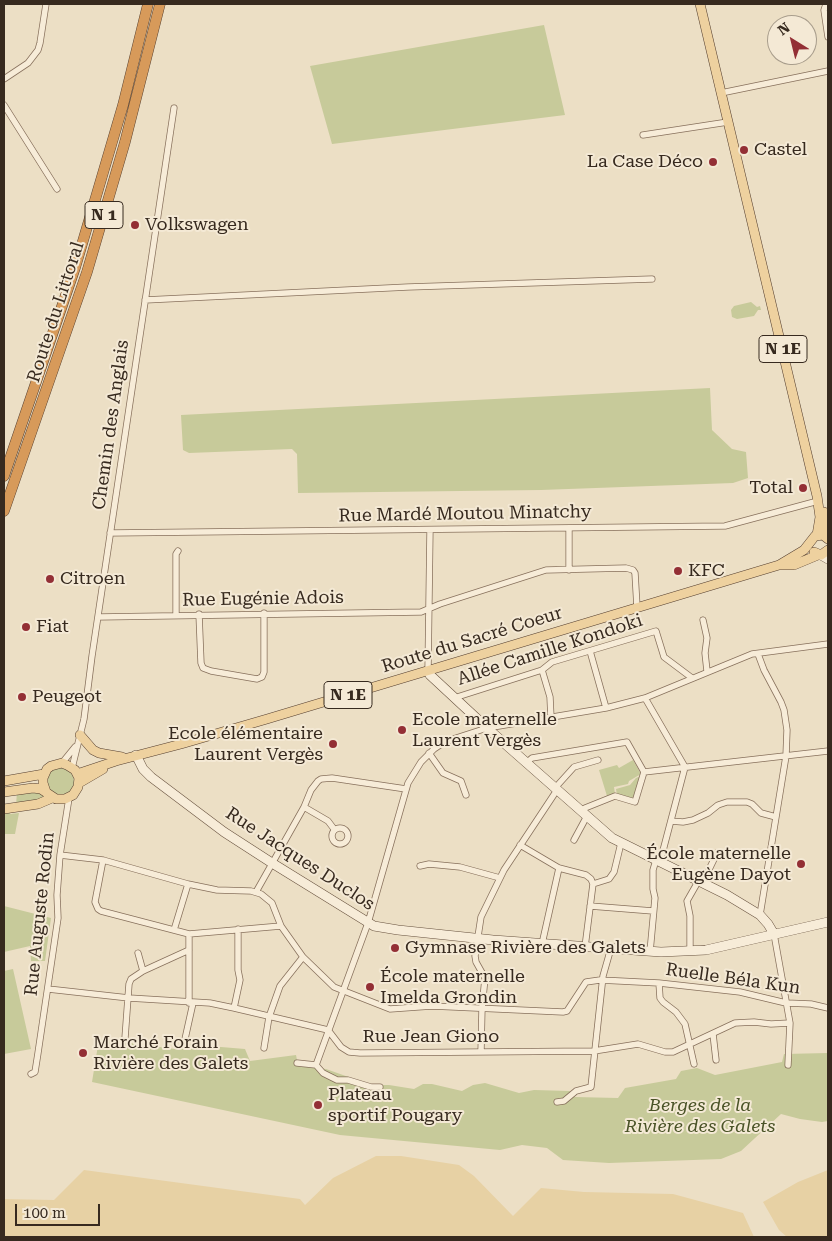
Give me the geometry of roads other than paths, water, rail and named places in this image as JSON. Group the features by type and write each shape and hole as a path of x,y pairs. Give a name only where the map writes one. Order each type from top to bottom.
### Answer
{"highway":[{"name":"Route du Littoral","path":"4,476 76,268 123,105 148,4"},
{"name":"Route du Littoral","path":"4,511 90,263 125,142 160,4"}],"main road":[{"name":"N 1E","path":"700,4 818,498 825,517 825,537"},
{"name":"Route du Sacré Coeur","path":"76,775 116,761 229,730 779,565 796,555 813,538 825,537"},
{"path":"810,543 811,549 824,555"},
{"name":"Route du Sacré Coeur","path":"779,565 794,565 824,555"},
{"path":"80,735 91,749 99,753 131,757"},
{"path":"4,781 44,774 52,766 62,763 76,775 76,791 38,804 4,809"},
{"path":"44,774 43,783 57,797"},
{"path":"4,792 33,788 41,789 57,797"}],"street":[{"path":"4,79 28,63 38,50 46,4"},
{"path":"826,4 824,10 828,36"},
{"path":"721,93 828,71"},
{"path":"4,105 57,189"},
{"name":"Chemin des Anglais","path":"62,763 76,745 80,735 174,108"},
{"path":"643,135 728,122"},
{"path":"145,300 408,287 652,279"},
{"name":"Rue Mardé Moutou Minatchy","path":"110,533 725,526 818,498"},
{"path":"569,528 569,570"},
{"path":"430,530 428,671 430,675 604,831 621,843 701,881 760,915 774,934 790,1023 788,1065"},
{"path":"176,615 176,554 178,551"},
{"name":"Rue Eugénie Adois","path":"98,617 421,612 546,570 626,568 633,570 636,578 637,607"},
{"path":"199,614 201,663 204,668 211,671 257,679 262,677 264,672 264,613"},
{"path":"703,620 707,638 705,653 707,671"},
{"name":"Allée Camille Kondoki","path":"454,698 542,670 552,662 656,631 664,657 692,678"},
{"path":"316,1065 368,923 406,790 414,773 429,753 443,743 487,728 606,708 645,698 752,654 828,644"},
{"path":"590,651 606,708"},
{"path":"758,654 784,710 787,730 786,756 760,915"},
{"path":"542,670 550,697 552,718"},
{"path":"645,698 685,767 671,821 658,861 653,870 655,898 650,952"},
{"path":"526,762 532,758 627,742 644,772 635,802 615,796 585,808 574,840"},
{"name":"Chemin des Anglais","path":"76,745 76,775"},
{"path":"644,772 828,751"},
{"path":"429,753 444,773 461,781 466,796"},
{"name":"Rue Jacques Duclos","path":"131,757 151,776 224,832 374,926 542,944 650,952 706,950 828,922"},
{"path":"481,1052 485,978 476,962 475,956 481,917 500,878 556,789 574,767 598,760"},
{"path":"256,892 315,784 322,779 326,778 406,790"},
{"name":"Rue Auguste Rodin","path":"31,1074 35,1072 58,918 57,895 60,854 67,815 57,797"},
{"path":"671,821 683,822 693,820 708,813 718,805 727,802 747,802 761,812 776,817"},
{"path":"304,807 328,821 334,829"},
{"path":"593,884 609,879 614,872 621,843"},
{"path":"520,845 559,868 586,875 591,879 593,884 585,947"},
{"path":"690,951 690,916 687,901 717,853"},
{"path":"60,854 103,860 188,884 217,890 262,894 272,903 281,926 303,957 334,987 390,1009 432,1006 563,1012 566,1011 586,982 602,980"},
{"path":"103,860 95,902 101,911 189,934 281,926"},
{"path":"420,866 429,864 460,867 500,878"},
{"path":"542,944 559,868"},
{"path":"174,930 188,884"},
{"path":"590,906 653,911"},
{"path":"234,1008 240,980 238,970 238,929"},
{"path":"185,1039 191,1003 189,934"},
{"path":"557,1102 564,1101 576,1091 591,1087 602,980 611,948"},
{"path":"124,1038 131,979 143,971 189,950"},
{"path":"138,953 143,971"},
{"path":"264,1048 270,1017 280,986 303,957"},
{"name":"Ruelle Béla Kun","path":"602,980 740,992 786,1003 811,1004 828,1008"},
{"path":"659,984 660,998 685,1024 694,1064"},
{"path":"48,989 129,998 210,1003 328,1030"},
{"name":"Rue Jean Giono","path":"328,1030 341,1048 360,1054 594,1051 638,1044 665,1052 673,1052 735,1023 790,1023"},
{"path":"713,1034 716,1060"},
{"path":"297,1063 316,1065 323,1073 337,1080 348,1080 371,1087 380,1087"}],"place":[{"name":"Castel","path":"744,150"},
{"name":"La Case Déco","path":"713,162"},
{"name":"Volkswagen","path":"135,225"},
{"name":"Total","path":"803,488"},
{"name":"KFC","path":"678,571"},
{"name":"Citroen","path":"50,579"},
{"name":"Fiat","path":"26,627"},
{"name":"Peugeot","path":"22,697"},
{"name":"Ecole maternelle Laurent Vergès","path":"402,730"},
{"name":"Ecole élémentaire Laurent Vergès","path":"333,744"},
{"name":"École maternelle Eugène Dayot","path":"801,864"},
{"name":"Gymnase Rivière des Galets","path":"395,948"},
{"name":"École maternelle Imelda Grondin","path":"370,987"},
{"name":"Marché Forain Rivière des Galets","path":"83,1053"},
{"name":"Plateau sportif Pougary","path":"318,1105"}],"park label":[{"name":"Berges de la Rivière des Galets","path":"700,1116"}]}
